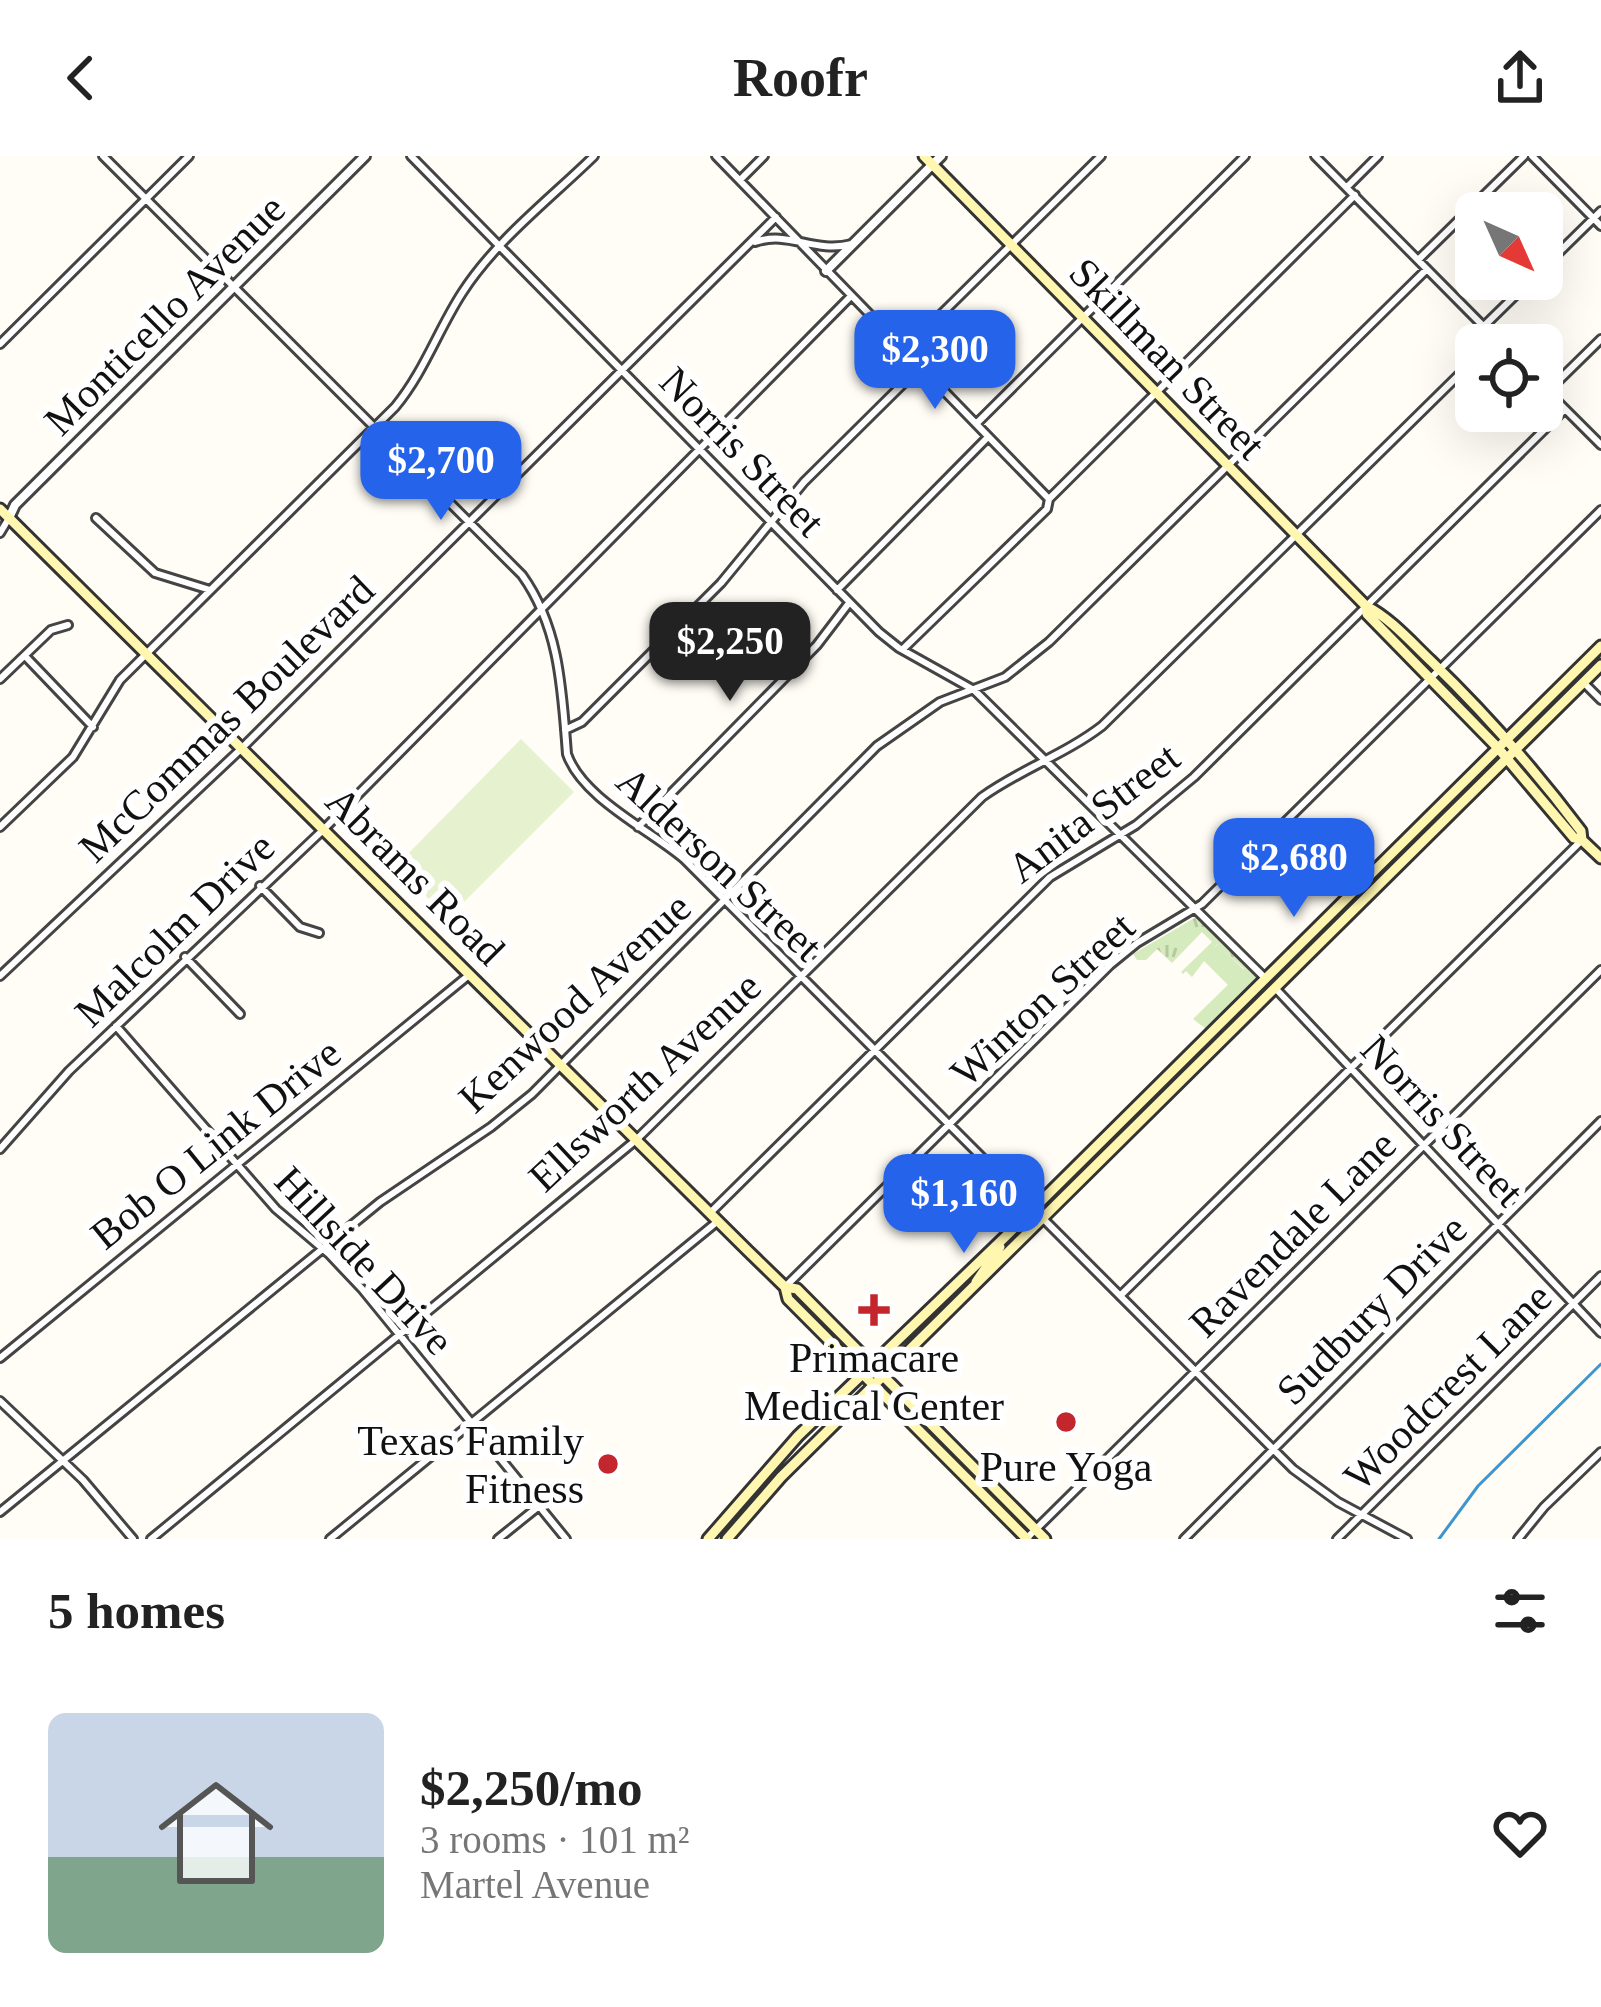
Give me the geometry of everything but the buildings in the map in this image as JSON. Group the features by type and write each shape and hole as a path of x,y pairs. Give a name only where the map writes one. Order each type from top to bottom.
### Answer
{"main road":[{"name":"Skillman Street","path":"933,159 1011,245 1366,606 1507,738 1581,831 1582,840"},
{"name":"Abrams Road","path":"0,508 785,1287 788,1299 1027,1539"},
{"name":"Skillman Street","path":"1366,606 1367,614 1498,748 1574,838 1601,858"},
{"path":"728,1539 764,1495 976,1286 1038,1212 1417,837 1507,738 1601,646"},
{"path":"1417,837 1507,759 1601,665"},
{"path":"1574,672 1583,683"},
{"path":"708,1539 766,1470 1005,1237 1038,1212"},
{"path":"976,1286 1005,1237"},
{"name":"Abrams Road","path":"785,1287 797,1289 886,1375 1045,1539"},
{"path":"969,1480 979,1471"}],"street":[{"name":"Alderson Street","path":"104,156 522,575 543,610 556,649 572,766 638,828 670,847 1274,1450 1314,1486 1407,1539"},
{"path":"0,344 189,156"},
{"name":"Monticello Avenue","path":"9,518 15,505 365,156"},
{"name":"Norris Street","path":"411,156 849,603 903,650 974,690 1046,760 1352,1067 1601,1333"},
{"path":"0,827 74,757 108,696 147,654 376,427 420,374 462,293 502,245 594,156"},
{"path":"716,156 1049,499"},
{"path":"740,180 764,156"},
{"path":"904,351 1101,156"},
{"path":"976,424 1245,156"},
{"path":"1315,156 1482,324"},
{"path":"1347,188 1378,156"},
{"path":"1418,260 1528,156 1601,226"},
{"path":"826,271 933,159"},
{"path":"903,650 1355,195"},
{"path":"1563,248 1601,211"},
{"name":"McCommas Boulevard","path":"0,976 242,748 776,217"},
{"path":"746,247 769,238 826,249 853,244"},
{"name":"Kenwood Avenue","path":"0,1512 322,1248 491,1127 561,1066 878,746 921,712 1005,676 1048,642 1427,269"},
{"name":"Malcolm Drive","path":"0,1149 69,1071 323,829 850,296"},
{"path":"1486,324 1511,300"},
{"path":"1563,372 1601,339"},
{"path":"566,730 582,722 721,583 803,482 920,367"},
{"name":"Ellsworth Avenue","path":"151,1539 636,1140 982,797 1023,769 1068,751 1102,726 1455,379"},
{"path":"1565,409 1601,445"},
{"name":"Anita Street","path":"330,1539 714,1217 874,1049 1050,877 1121,835 1194,777 1565,409"},
{"path":"837,590 988,436"},
{"name":"Winton Street","path":"785,1287 1110,965 1137,943 1196,909 1601,510"},
{"path":"0,533 9,518"},
{"path":"96,518 155,573 210,590"},
{"path":"638,828 817,645 849,603"},
{"path":"0,679 51,630 68,625"},
{"path":"25,656 93,728"},
{"path":"949,673 950,697"},
{"path":"1583,683 1601,700"},
{"path":"1120,1296 1582,840"},
{"path":"260,886 300,927 319,934"},
{"path":"185,957 240,1014"},
{"name":"Ravendale Lane","path":"1027,1539 1601,970"},
{"name":"Bob O Link Drive","path":"0,1358 469,975"},
{"name":"Hillside Drive","path":"116,1026 235,1165 322,1248 400,1335 566,1539"},
{"name":"Sudbury Drive","path":"1184,1539 1601,1121"},
{"name":"Woodcrest Lane","path":"1336,1539 1601,1276"},
{"path":"0,1401 63,1459 133,1539"},
{"path":"1518,1539 1601,1452"},
{"path":"499,1539 539,1506"}],"green space":[{"path":"521,739 574,792 448,918 396,866"},
{"path":"1198,916 1257,978 1206,1029 1193,1019 1244,969 1217,944 1192,977 1186,971 1183,974 1212,942 1202,932 1172,963 1157,949 1146,960 1137,960 1133,954"},
{"path":"1218,944 1244,970 1229,986 1202,959"}],"waterway":[{"path":"1439,1539 1478,1486 1601,1364"}],"place":[{"name":"Primacare Medical Center","path":"874,1310"},
{"name":"Pure Yoga","path":"1066,1422"},
{"name":"Texas Family Fitness","path":"608,1464"}]}
